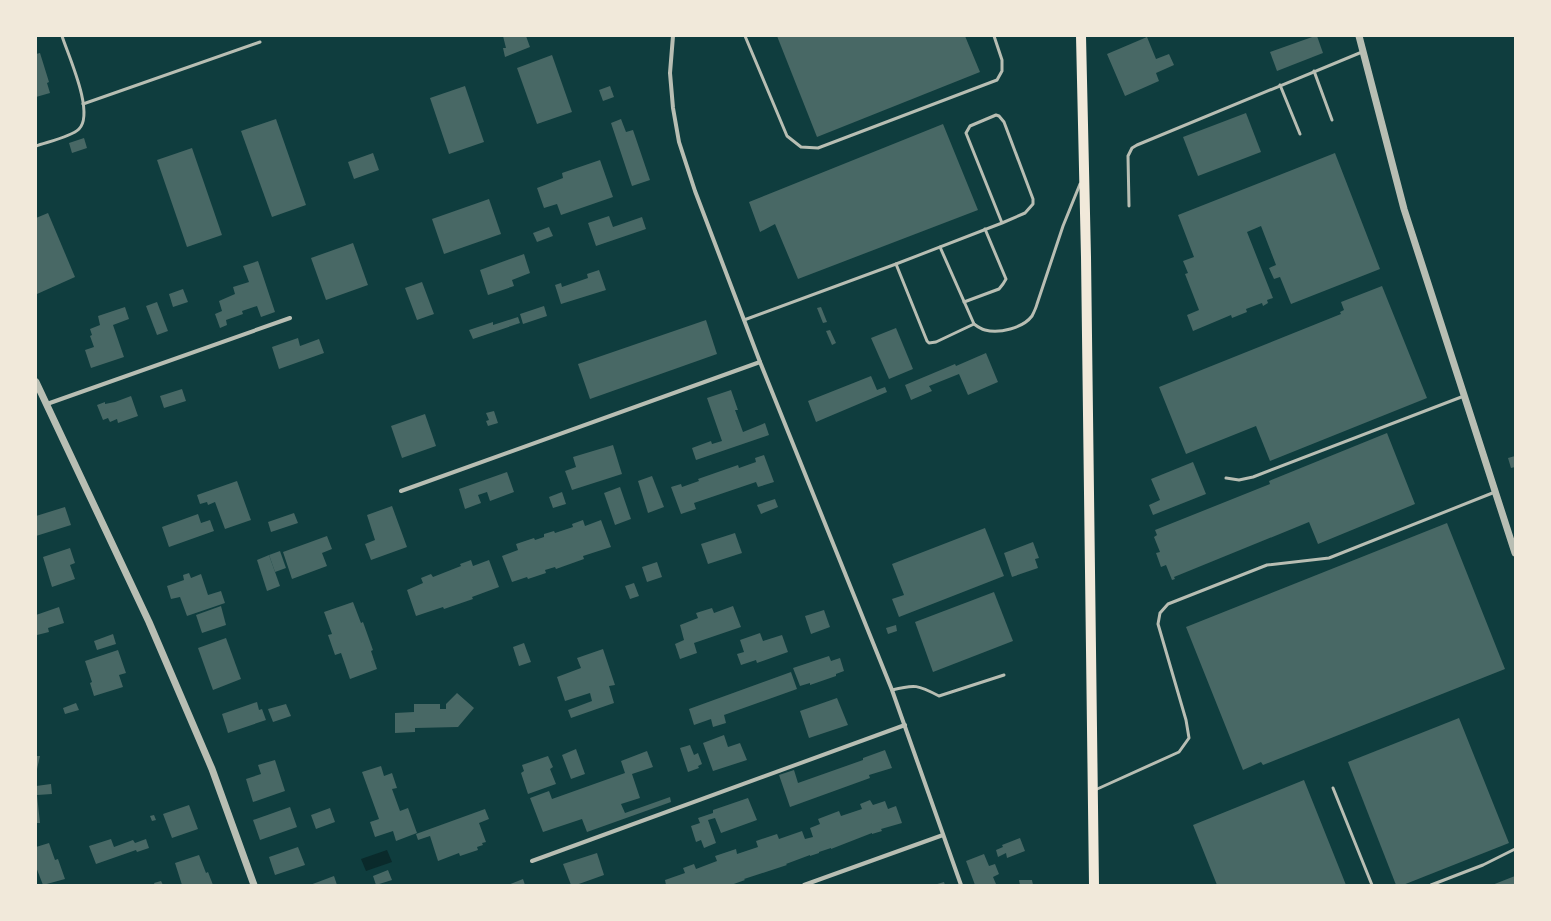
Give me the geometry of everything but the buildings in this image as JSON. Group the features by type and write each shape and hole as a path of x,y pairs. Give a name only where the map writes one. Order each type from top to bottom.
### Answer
{"main road":[{"path":"1081,36 1094,885"}],"street":[{"path":"673,36 670,73 674,108 680,142 695,191 760,362 892,690 961,885"},
{"path":"1359,36 1404,209 1515,553"},
{"path":"46,404 290,318"},
{"path":"401,490 760,362"},
{"path":"36,382 155,636 212,769 254,885"},
{"path":"532,861 905,725"},
{"path":"804,885 943,835"}],"lane":[{"path":"36,146 70,134 78,130 83,123 81,88 62,36"},
{"path":"745,36 787,136 801,147 818,148 996,80 1002,71 1002,60 994,36"},
{"path":"83,104 260,42"},
{"path":"1129,206 1128,156 1132,148 1137,144 1362,52"},
{"path":"1314,71 1332,120"},
{"path":"1280,85 1300,134"},
{"path":"744,320 896,264 1002,223 1025,213 1033,204 1033,199 1004,122 999,116 996,115 970,126 966,133 1002,223"},
{"path":"940,247 974,324 981,329 994,332 1019,326 1027,321 1032,315 1063,226 1084,175"},
{"path":"964,302 999,289 1004,284 1006,279 985,229"},
{"path":"896,264 929,343 936,342 974,324"},
{"path":"1226,478 1239,480 1253,477 1464,396"},
{"path":"1092,790 1179,752 1189,738 1186,720 1158,624 1160,613 1168,604 1267,565 1329,558 1495,492"},
{"path":"892,690 906,686 920,686 939,696 1004,675"},
{"path":"1333,788 1372,885"},
{"path":"1431,885 1482,865 1515,849"}],"water":[{"path":"387,850 392,862 366,871 361,859"}]}
